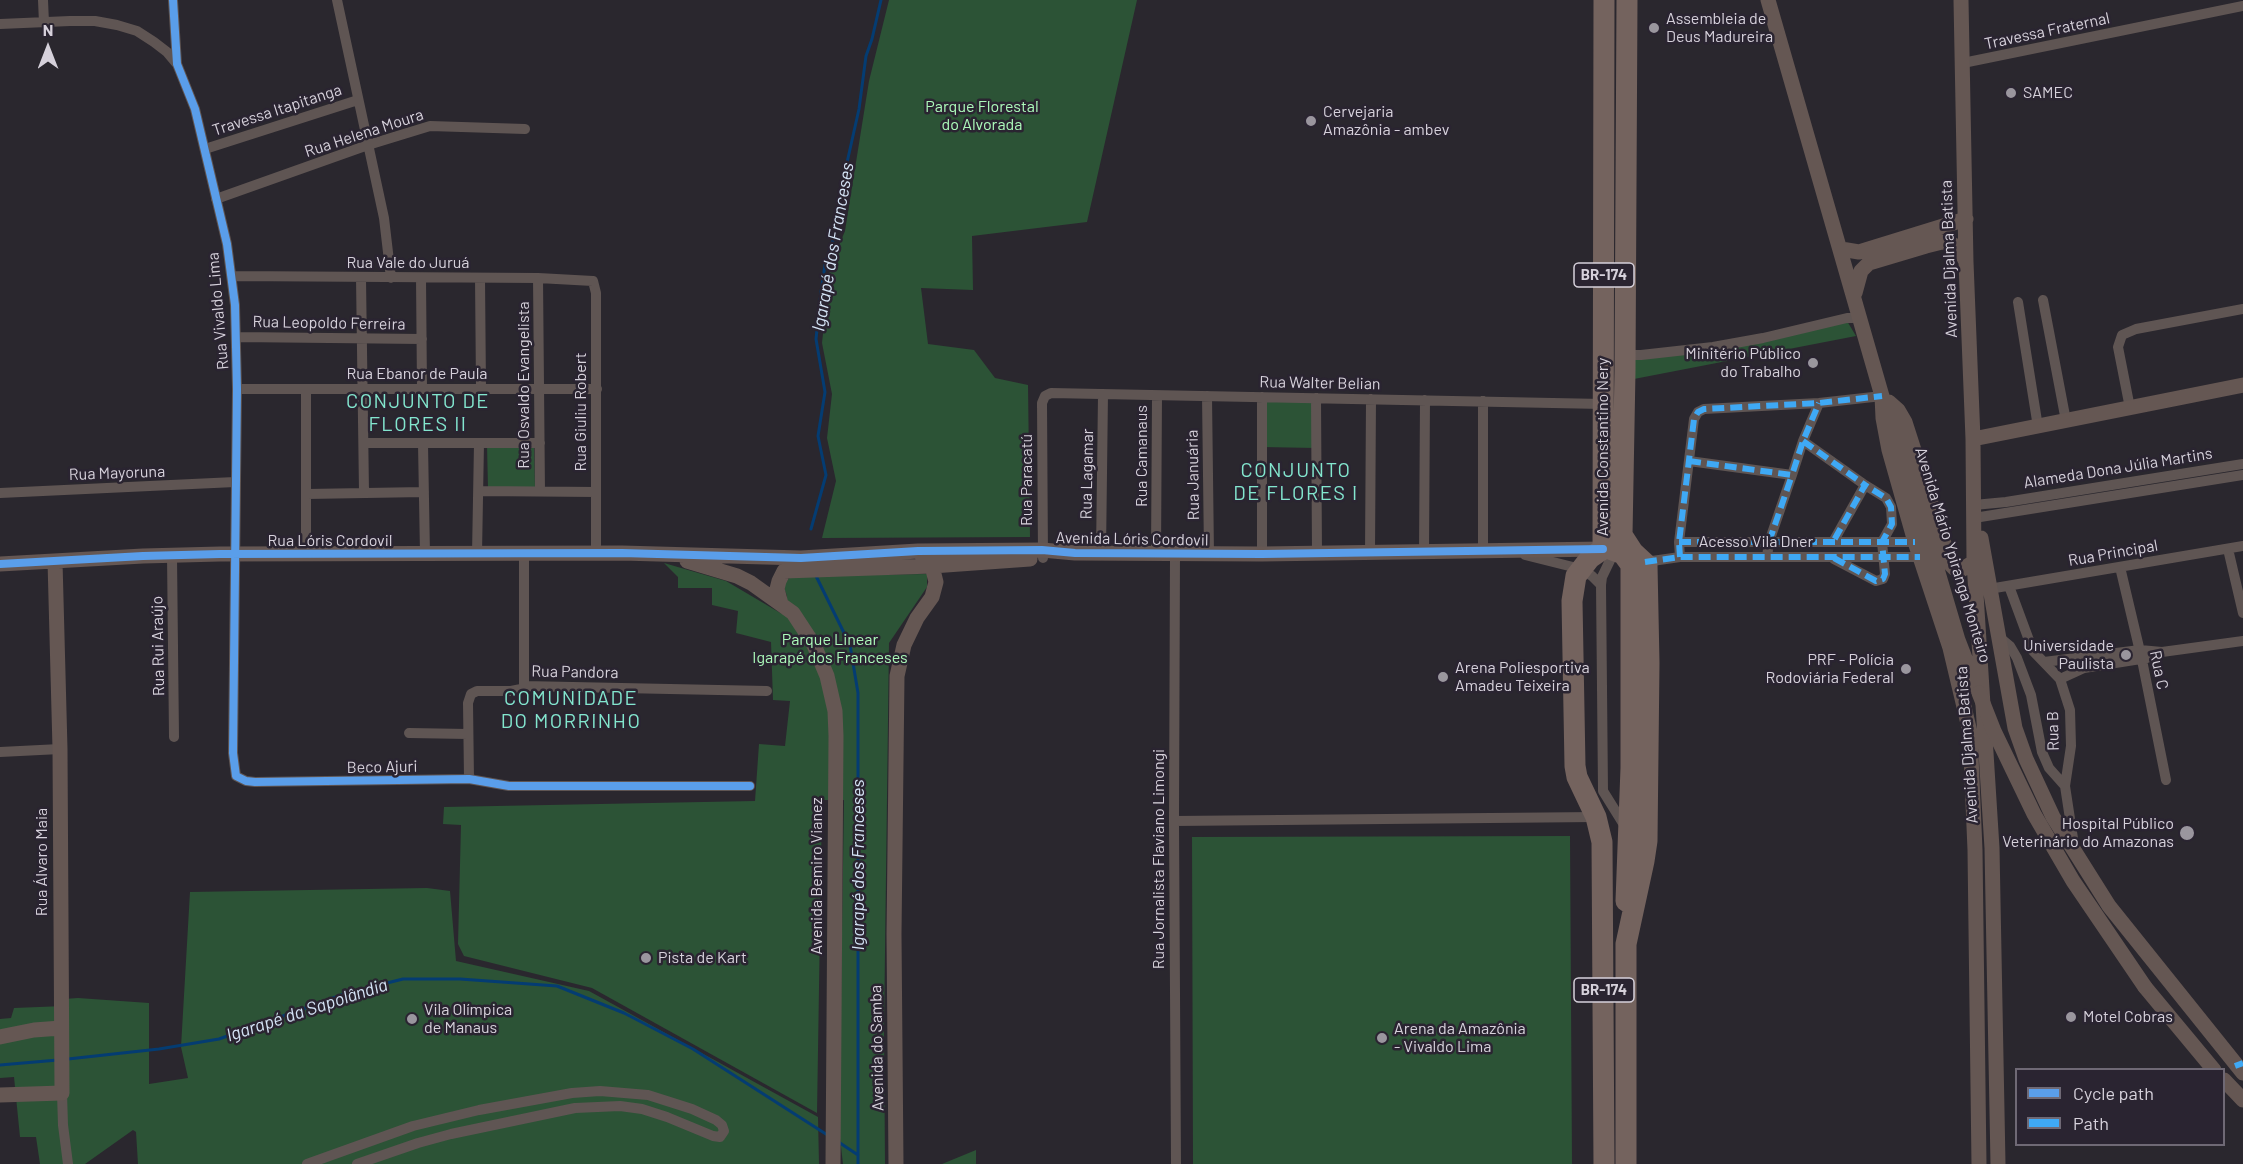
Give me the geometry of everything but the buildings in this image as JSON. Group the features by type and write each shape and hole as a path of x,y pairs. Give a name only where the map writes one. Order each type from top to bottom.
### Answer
{"highway":[{"name":"Avenida Constantino Nery","path":"1605,0 1603,404 1613,545"},
{"name":"Avenida Constantino Nery","path":"1613,545 1625,347 1627,0"},
{"name":"Avenida Constantino Nery","path":"1581,569 1590,558 1613,545"},
{"path":"1613,545 1633,552 1647,565 1649,663 1647,841 1626,944"},
{"name":"BR-174","path":"1613,545 1631,565 1631,768 1626,944 1626,1164"},
{"name":"BR-174","path":"1581,569 1573,585 1572,601 1575,766 1577,777 1596,817 1602,842 1604,1164"}],"main road":[{"name":"Avenida Mário Ypiranga Monteiro","path":"1768,0 1882,396 1909,474 1959,640 1994,731 2034,814 2113,941 2145,987 2212,1068"},
{"name":"Avenida Djalma Batista","path":"1961,0 1966,262 1973,439 1974,562 1991,837 1998,1164"},
{"path":"1841,249 1858,252 1966,219"},
{"path":"1855,296 1861,271 1869,263 1942,242 1959,248 1966,262"},
{"path":"1973,439 2243,385"},
{"path":"1882,396 1898,410 1905,422 1951,565 1961,570 1974,562"},
{"name":"Avenida Djalma Batista","path":"1882,396 1885,436 1915,542 1950,648 1970,732 1975,850 1979,1164"},
{"name":"Avenida Mário Ypiranga Monteiro","path":"1974,512 2015,728 2026,759 2053,817 2075,855 2124,927 2240,1067"},
{"name":"Avenida Lóris Cordovil","path":"784,571 918,551 1042,554 1424,553 1613,545"},
{"path":"918,551 932,566"},
{"name":"Rua Lóris Cordovil","path":"0,564 235,554 660,554"},
{"name":"Avenida Lóris Cordovil","path":"660,554 801,558 835,563 932,566 1042,554"},
{"name":"Avenida Bemiro Vianez","path":"660,554 737,576 781,604 793,613 817,652 827,676 834,711 833,1164"},
{"path":"781,604 777,589 784,571 801,558"},
{"name":"Rua Álvaro Maia","path":"54,561 60,749 62,1094"},
{"name":"Avenida do Samba","path":"896,1164 894,923 897,676 904,645 936,590 932,566"},
{"path":"0,1037 40,1029 60,1035"},
{"path":"2225,1082 2243,1100"},
{"path":"0,1095 62,1094"}],"street":[{"path":"43,0 44,23"},
{"name":"Rua Vivaldo Lima","path":"173,0 177,64 195,109 232,276 237,337 235,554"},
{"path":"338,0 384,218 391,278"},
{"name":"Travessa Fraternal","path":"1963,63 2243,6"},
{"path":"0,24 95,21 117,25 136,31 154,42 167,51 177,64"},
{"name":"Travessa Itapitanga","path":"205,149 358,100"},
{"name":"Rua Helena Moura","path":"216,199 368,145 430,126 525,129"},
{"name":"Rua Vale do Juruá","path":"232,276 583,279"},
{"path":"361,278 364,492"},
{"path":"421,278 422,388"},
{"path":"480,278 481,388"},
{"name":"Rua Osvaldo Evangelista","path":"538,278 540,492"},
{"name":"Rua Giuliu Robert","path":"583,279 593,281 596,293 596,553"},
{"path":"2043,300 2066,421"},
{"path":"2018,302 2038,427"},
{"path":"2130,408 2118,347 2122,335 2136,328 2243,309"},
{"path":"1625,347 1631,355 1703,348 1763,338 1847,318 1861,318"},
{"name":"Rua Leopoldo Ferreira","path":"237,337 422,339"},
{"name":"Rua Ebanor de Paula","path":"237,389 597,389"},
{"path":"306,389 306,554"},
{"name":"Rua Walter Belian","path":"1042,403 1045,396 1051,393 1603,404"},
{"name":"Rua Lagamar","path":"1101,553 1103,394"},
{"name":"Rua Camanaus","path":"1156,554 1157,396"},
{"name":"Rua Januária","path":"1207,396 1209,554"},
{"path":"1262,396 1262,554"},
{"name":"Acesso Vila Dner","path":"1680,557 1679,542 1694,418 1698,412 1704,409 1819,403 1882,396"},
{"path":"1316,398 1317,553"},
{"path":"1370,553 1371,399"},
{"path":"1424,553 1425,400"},
{"path":"1483,401 1483,551"},
{"name":"Rua Paracatú","path":"1042,403 1042,554"},
{"name":"Acesso Vila Dner","path":"1768,542 1803,441 1819,403"},
{"name":"Acesso Vila Dner","path":"1803,441 1886,498 1892,507 1892,524 1882,542 1885,574 1883,579 1876,581 1832,557 1813,543"},
{"path":"364,443 540,442"},
{"path":"477,554 479,443"},
{"path":"423,444 425,554"},
{"path":"1689,461 1792,475"},
{"name":"Alameda Dona Júlia Martins","path":"1974,512 1998,503 2243,464"},
{"name":"Alameda Dona Júlia Martins","path":"1974,512 1999,515 2243,475"},
{"name":"Rua Mayoruna","path":"0,493 235,482"},
{"path":"2118,483 2120,495"},
{"name":"Acesso Vila Dner","path":"1833,542 1865,485"},
{"path":"478,491 596,492"},
{"path":"307,494 424,492"},
{"path":"1998,503 1999,515"},
{"name":"Acesso Vila Dner","path":"1679,542 1915,542"},
{"path":"1767,557 1768,542"},
{"path":"1613,545 1601,585 1602,791 1628,831"},
{"name":"Rua Principal","path":"1989,589 2243,546"},
{"path":"2228,549 2243,613"},
{"name":"Avenida Lóris Cordovil","path":"1504,551 1581,569 1601,585"},
{"name":"Beco Ajuri","path":"235,554 232,753 236,776 246,781 469,779 509,786 750,786"},
{"path":"524,554 524,686"},
{"name":"Rua Jornalista Flaviano Limongi","path":"1175,554 1176,1164"},
{"name":"Rua Rui Araújo","path":"172,556 174,737"},
{"name":"Acesso Vila Dner","path":"1645,562 1680,557 1920,557"},
{"name":"Rua C","path":"2120,567 2141,655 2166,780"},
{"name":"Rua B","path":"2009,586 2028,642 2033,651 2060,679 2070,710 2071,746 2065,786 2075,855"},
{"name":"Avenida Mário Ypiranga Monteiro","path":"1998,636 2010,646 2017,658 2031,695 2042,752 2049,768 2065,786"},
{"path":"2044,662 2141,655 2243,641"},
{"path":"2060,679 2084,668 2141,655"},
{"name":"Rua Pandora","path":"469,779 468,703 474,692 516,690 524,686 767,691"},
{"path":"409,733 468,734"},
{"path":"0,753 60,749"},
{"path":"1174,821 1596,817"},
{"path":"308,1164 359,1145 413,1126 479,1110 572,1093 600,1091 648,1095 716,1120 724,1128 724,1133 720,1137 642,1109 620,1106 575,1108 418,1143 361,1163 359,1145"},
{"path":"572,1093 575,1108"},
{"name":"Rua Álvaro Maia","path":"62,1094 68,1164"},
{"path":"479,1110 484,1127"}],"green space":[{"name":"Parque Florestal do Alvorada","path":"889,0 1137,0 1087,222 972,236 973,290 921,288 928,344 974,350 995,378 1028,385 1030,537 822,538 836,481 827,438 832,394 822,343 830,267 845,231 869,81"},
{"path":"1847,321 1856,336 1634,379 1635,359"},
{"path":"1261,393 1314,394 1316,448 1262,447"},
{"path":"487,445 534,445 535,488 488,488"},
{"name":"Pista de Kart","path":"664,563 726,581 782,614 787,596 783,585 791,576 927,574 927,587 889,643 884,1030 885,1164 843,1164 839,1130 844,800 822,800 817,1113 592,988 464,956 458,944 461,825 443,824 444,807 755,801 759,744 785,746 790,701 773,700 771,642 736,633 738,611 712,605 712,588 678,588 678,577"},
{"name":"Arena da Amazônia - Vivaldo Lima","path":"1570,836 1572,1164 1193,1164 1192,837"},
{"name":"Vila Olímpica de Manaus","path":"427,888 450,891 456,961 589,991 818,1117 819,1164 138,1164 136,1132 133,1130 85,1164 40,1164 36,1137 20,1137 14,1077 0,1078 0,1019 11,1018 14,1008 64,1006 64,999 78,998 149,1003 149,1084 188,1078 181,1047 190,892"},
{"path":"976,1150 976,1164 942,1164"}],"waterway":[{"name":"Igarapé dos Franceses","path":"811,529 826,475 818,436 825,392 816,339 821,292 825,265 837,228 844,176 859,109 866,56 881,0"},
{"name":"Igarapé dos Franceses","path":"816,576 850,645 858,693 858,1164"},
{"name":"Igarapé da Sapolândia","path":"68,1059 159,1049 219,1039 347,993 403,979 460,979 557,986 624,1013 693,1049 829,1136"},
{"name":"Igarapé da Sapolândia","path":"0,1065 58,1060"},
{"name":"Igarapé da Sapolândia","path":"837,1141 858,1155"}],"marked path":[{"path":"1680,557 1679,542 1694,419 1698,412 1704,409 1819,403 1882,396"},
{"path":"1689,461 1792,475 1819,403"},
{"path":"1803,441 1865,485 1833,542"},
{"path":"1769,542 1792,475"},
{"path":"1834,558 1876,581 1883,579 1885,574 1882,542 1892,524 1891,507 1886,498 1865,485"},
{"path":"1679,542 1915,542"},
{"path":"1645,562 1680,557 1920,557"},
{"path":"2235,1066 2243,1063"}],"cycle path":[{"path":"173,0 177,64 195,109 227,244 235,305 237,389 233,753 236,776 255,782 469,779 509,786 750,786"},
{"path":"0,564 220,554 622,553 801,558 918,551 1042,550 1075,553 1262,554 1603,549"}],"place":[{"name":"Assembleia de Deus Madureira","path":"1654,28"},
{"name":"SAMEC","path":"2011,93"},
{"name":"Cervejaria Amazônia - ambev","path":"1311,121"},
{"name":"Minitério Público do Trabalho","path":"1813,363"},
{"name":"Universidade Paulista","path":"2126,655"},
{"name":"PRF - Polícia Rodoviária Federal","path":"1906,669"},
{"name":"Arena Poliesportiva Amadeu Teixeira","path":"1443,677"},
{"name":"Hospital Público Veterinário do Amazonas","path":"2187,833"},
{"name":"Pista de Kart","path":"646,958"},
{"name":"Motel Cobras","path":"2071,1017"},
{"name":"Vila Olímpica de Manaus","path":"412,1019"},
{"name":"Arena da Amazônia - Vivaldo Lima","path":"1382,1038"}],"district":[{"name":"CONJUNTO DE FLORES II","path":"418,412"},
{"name":"CONJUNTO DE FLORES I","path":"1296,482"},
{"name":"COMUNIDADE DO MORRINHO","path":"571,710"}],"park label":[{"name":"Parque Linear Igarapé dos Franceses","path":"830,649"}]}
